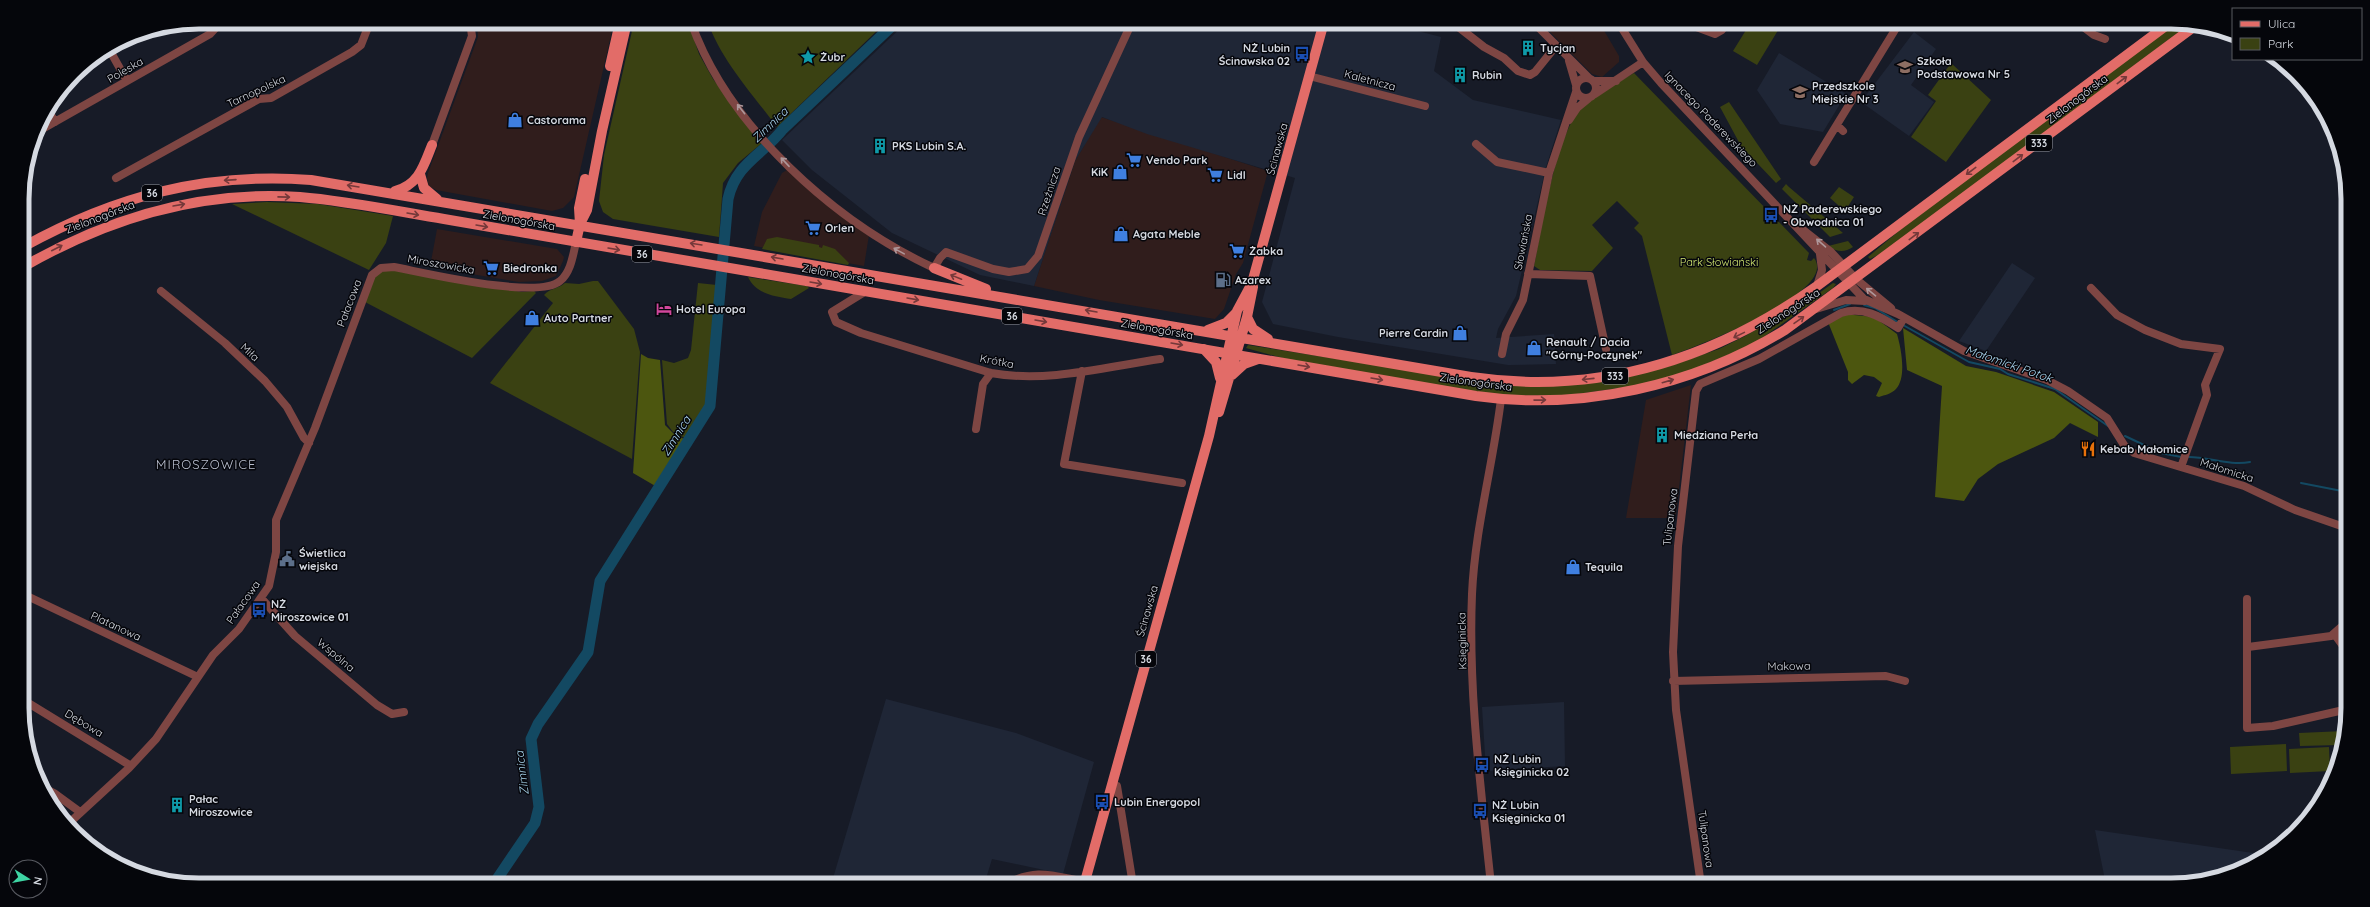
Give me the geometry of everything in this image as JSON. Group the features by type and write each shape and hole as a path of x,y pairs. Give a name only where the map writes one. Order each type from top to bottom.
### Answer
{"main road":[{"path":"580,224 579,208 618,29"},
{"path":"576,242 580,224 587,210 602,131 625,29"},
{"name":"Ścinawska","path":"1086,878 1232,353 1231,336 1237,311 1252,282 1322,29"},
{"name":"Zielonogórska","path":"29,244 66,224 116,203 160,190 202,183 235,180 296,179 392,192 1493,380 1542,382 1589,379 1650,368 1712,347 1761,323 1817,286 2162,29"},
{"name":"Zielonogórska","path":"29,263 87,233 129,217 170,207 234,198 283,197 319,199 1501,399 1554,400 1592,396 1659,384 1704,369 1748,350 1785,330 1852,282 2190,30"},
{"path":"392,192 410,186 420,174 432,145"},
{"path":"420,174 424,188 439,200"},
{"path":"934,268 1003,296"},
{"name":"Ścinawska","path":"1241,337 1248,317 1253,289 1252,282"},
{"path":"1205,331 1226,323 1237,311"},
{"path":"1248,317 1253,329 1277,344"},
{"name":"36","path":"1232,353 1241,337"},
{"path":"1204,349 1216,362 1225,379 1248,362 1262,359"}],"street":[{"name":"Poleska","path":"45,127 210,34 215,29"},
{"name":"Tarnopolska","path":"116,178 259,99 271,98 352,52 361,45 367,29"},
{"path":"432,145 472,36 471,29"},
{"path":"694,29 712,69 730,96 774,151 812,189 849,218 895,248 934,268"},
{"name":"Rzeźnicza","path":"934,268 946,252 982,265 1010,272 1027,269 1034,263 1044,241 1086,120 1129,29"},
{"path":"1461,29 1484,47 1499,55 1514,69 1524,74 1535,72 1556,46"},
{"path":"1540,29 1591,79 1596,88 1591,96"},
{"name":"Ignacego Paderewskiego","path":"1622,29 1643,62 1796,224"},
{"path":"1702,29 1715,34 1723,29"},
{"path":"1814,162 1896,29"},
{"path":"2086,29 2094,35 2105,40"},
{"path":"112,53 127,81"},
{"path":"1568,58 1576,88 1581,97 1591,96"},
{"path":"1563,133 1572,114 1591,96 1643,62"},
{"name":"Kaletnicza","path":"1309,76 1425,106"},
{"path":"1563,133 1576,88 1580,80 1617,80"},
{"path":"51,116 55,122"},
{"path":"1837,125 1843,131"},
{"name":"Słowiańska","path":"1502,354 1506,334 1523,300 1549,173 1563,133"},
{"path":"1476,144 1497,162 1549,173"},
{"path":"1796,224 1820,254 1840,268"},
{"path":"1796,224 1808,232 1852,282"},
{"name":"Miroszowicka","path":"372,275 381,268 394,267 518,289 550,287 560,282 566,275 576,242"},
{"path":"1817,286 1822,270 1820,254"},
{"path":"1528,274 1590,276 1606,349"},
{"name":"Pałacowa","path":"72,820 131,766 159,735 213,655 239,629 269,586 275,565 276,520 309,443 372,275"},
{"name":"Małomicka","path":"1852,282 1867,301 1901,320 1968,352 2063,388 2104,415 2130,450 2244,486 2295,510 2341,526"},
{"name":"Małomicka","path":"1852,282 1901,320"},
{"path":"2091,288 2117,315 2145,330 2181,344 2220,350 2205,385 2207,395 2181,467"},
{"name":"Miła","path":"161,291 225,343 265,381 287,407 304,438 309,443"},
{"name":"Krótka","path":"866,291 832,312 836,322 861,333 991,373 1007,376 1052,376 1082,370 1160,359"},
{"path":"1813,310 1846,300 1867,301"},
{"name":"Tulipanowa","path":"1700,878 1673,681 1678,546 1697,387 1706,381 1759,359 1835,315 1846,311 1868,312 1898,328 1901,320"},
{"path":"1082,370 1064,464 1182,483"},
{"path":"976,429 982,384 991,373"},
{"name":"Księginicka","path":"1490,878 1477,743 1472,594 1480,516 1501,399"},
{"name":"Platanowa","path":"29,597 198,677"},
{"name":"Wspólna","path":"261,598 286,624 295,636 377,705 392,714 404,712"},
{"path":"2247,599 2247,728 2273,726 2341,711"},
{"path":"2248,647 2335,635 2341,629"},
{"path":"2335,635 2341,643"},
{"name":"Makowa","path":"1673,681 1886,676 1905,681"},
{"name":"Dębowa","path":"29,703 131,766"},
{"path":"1117,786 1132,878"},
{"path":"51,792 80,812"},
{"path":"1016,878 1032,873 1064,878"}],"shaded area":[{"path":"477,29 612,29 574,197 563,208 552,211 436,190 429,186 427,178 428,173 478,37"},
{"path":"900,29 1410,29 1441,37 1434,71 1473,100 1561,120 1546,167 1516,296 1498,329 1496,338 1554,334 1556,364 1508,365 1338,337 1273,324 1262,302 1295,178 1147,134 1102,117 1075,161 1034,286 980,275 892,233 812,170 782,140"},
{"path":"1547,29 1603,29 1619,56 1619,62 1602,77 1592,74"},
{"name":"Szkoła Podstawowa Nr 5","path":"1914,32 1936,49 1911,85 1934,102 1909,136 1861,102"},
{"name":"Przedszkole Miejskie Nr 3","path":"1779,53 1846,94 1823,132 1780,124 1757,90"},
{"path":"1101,117 1268,171 1243,263 1236,274 1224,309 1215,319 1099,300 1034,286 1075,161"},
{"path":"787,170 819,199 869,235 864,266 754,246 762,212 782,173"},
{"path":"437,229 557,249 564,257 556,276 542,281 519,282 430,267"},
{"path":"2012,263 2035,278 1986,351 1959,341"},
{"path":"1691,385 1676,514 1671,518 1626,518 1646,400"},
{"path":"886,699 1016,733 1094,762 1063,874 992,859 986,878 833,878"},
{"path":"1564,702 1565,766 1486,771 1482,707"},
{"path":"2095,830 2258,854 2226,869 2193,877 2105,878"}],"green space":[{"path":"632,29 690,29 699,54 713,79 762,143 738,163 723,183 719,237 613,219 603,212 599,201 604,155"},
{"path":"710,29 879,29 777,127 729,63"},
{"path":"1747,29 1779,29 1757,65 1733,51"},
{"path":"2164,29 2183,29 1890,249 1870,259 1868,257 1900,230"},
{"path":"1951,63 1991,100 1946,162 1911,137 1936,101 1928,95"},
{"name":"Park Słowiański","path":"1634,73 1809,253 1807,260 1811,261 1814,258 1816,272 1806,286 1787,302 1734,330 1672,355 1642,236 1634,228 1639,223 1617,201 1592,225 1613,248 1592,271 1540,270 1534,266 1551,181 1565,136 1573,118 1588,102"},
{"path":"1729,102 1781,179 1776,183 1741,146 1720,107"},
{"path":"1786,184 1843,233 1830,237 1782,189"},
{"path":"1839,187 1854,197 1845,211 1830,198"},
{"path":"267,202 318,204 393,216 386,243 369,270 232,204"},
{"path":"777,237 819,245 819,247 822,248 823,245 835,249 849,263 848,265 762,249 767,239"},
{"path":"1848,241 1853,247 1844,251 1837,251 1828,246"},
{"path":"392,270 522,292 534,291 536,293 472,358 365,302 373,279 379,272"},
{"path":"748,277 807,286 809,288 791,299 785,298 761,291 751,283"},
{"path":"598,281 634,329 640,352 632,459 490,383 553,303 544,295 565,283 579,284"},
{"path":"698,283 717,285 710,389 704,410 694,427 685,438 673,432 667,424 662,360 674,363 688,358 691,350"},
{"path":"1833,283 1836,284 1833,288 1747,347 1689,371 1641,385 1570,395 1500,396 1286,359 1246,348 1248,345 1505,385 1667,367 1719,349 1745,336 1815,296"},
{"path":"1844,314 1874,317 1897,334 1901,354 1902,370 1899,384 1892,392 1879,397 1876,396 1882,383 1874,377 1864,375 1852,384 1848,380 1848,372 1828,322"},
{"path":"1903,328 1966,366 1996,372 2054,392 2098,422 2098,437 2070,423 2054,438 1998,464 1978,479 1964,501 1935,497 1942,386 1907,370"},
{"path":"641,354 648,358 660,360 665,425 673,433 684,439 657,487 633,473"},
{"path":"2340,731 2337,745 2300,746 2299,733"},
{"path":"2286,744 2287,771 2231,774 2230,747"},
{"path":"2329,747 2329,771 2290,773 2289,749"}],"waterway":[{"name":"Zimnica","path":"498,878 535,823 539,807 531,739 538,724 588,652 600,581 710,406 728,199 732,187 737,177 751,160 889,29"},
{"name":"Małomicki Potok","path":"1834,310 1850,304"},
{"name":"Małomicki Potok","path":"1864,305 1875,308 1899,323"},
{"name":"Małomicki Potok","path":"1903,325 1969,362 2000,369 2008,374 2055,389 2108,426"},
{"name":"Małomicki Potok","path":"2125,436 2161,453 2181,457"},
{"name":"Małomicki Potok","path":"2189,457 2235,463 2250,462"},
{"name":"Małomicki Potok","path":"2301,483 2341,491"}],"place":[{"name":"Tycjan","path":"1528,48"},
{"name":"NŻ Lubin Ścinawska 02","path":"1302,54"},
{"name":"Żubr","path":"808,57"},
{"name":"Szkoła Podstawowa Nr 5","path":"1905,67"},
{"name":"Rubin","path":"1460,75"},
{"name":"Przedszkole Miejskie Nr 3","path":"1800,92"},
{"name":"Castorama","path":"515,120"},
{"name":"PKS Lubin S.A.","path":"880,146"},
{"name":"Vendo Park","path":"1134,160"},
{"name":"KiK","path":"1120,172"},
{"name":"Lidl","path":"1215,175"},
{"name":"NŻ Paderewskiego - Obwodnica 01","path":"1771,215"},
{"name":"Orlen","path":"813,228"},
{"name":"Agata Meble","path":"1121,234"},
{"name":"Żabka","path":"1237,251"},
{"name":"Biedronka","path":"491,268"},
{"name":"Azarex","path":"1223,280"},
{"name":"Hotel Europa","path":"664,309"},
{"name":"Auto Partner","path":"532,318"},
{"name":"Pierre Cardin","path":"1460,333"},
{"name":"Renault / Dacia \"Górny-Poczynek\"","path":"1534,348"},
{"name":"Miedziana Perła","path":"1662,435"},
{"name":"Kebab Małomice","path":"2088,449"},
{"name":"Świetlica wiejska","path":"287,559"},
{"name":"Tequila","path":"1573,567"},
{"name":"NŻ Miroszowice 01","path":"259,610"},
{"name":"NŻ Lubin Księginicka 02","path":"1482,765"},
{"name":"Lubin Energopol","path":"1102,802"},
{"name":"Pałac Miroszowice","path":"177,805"},
{"name":"NŻ Lubin Księginicka 01","path":"1480,811"}],"district":[{"name":"MIROSZOWICE","path":"206,464"}]}
